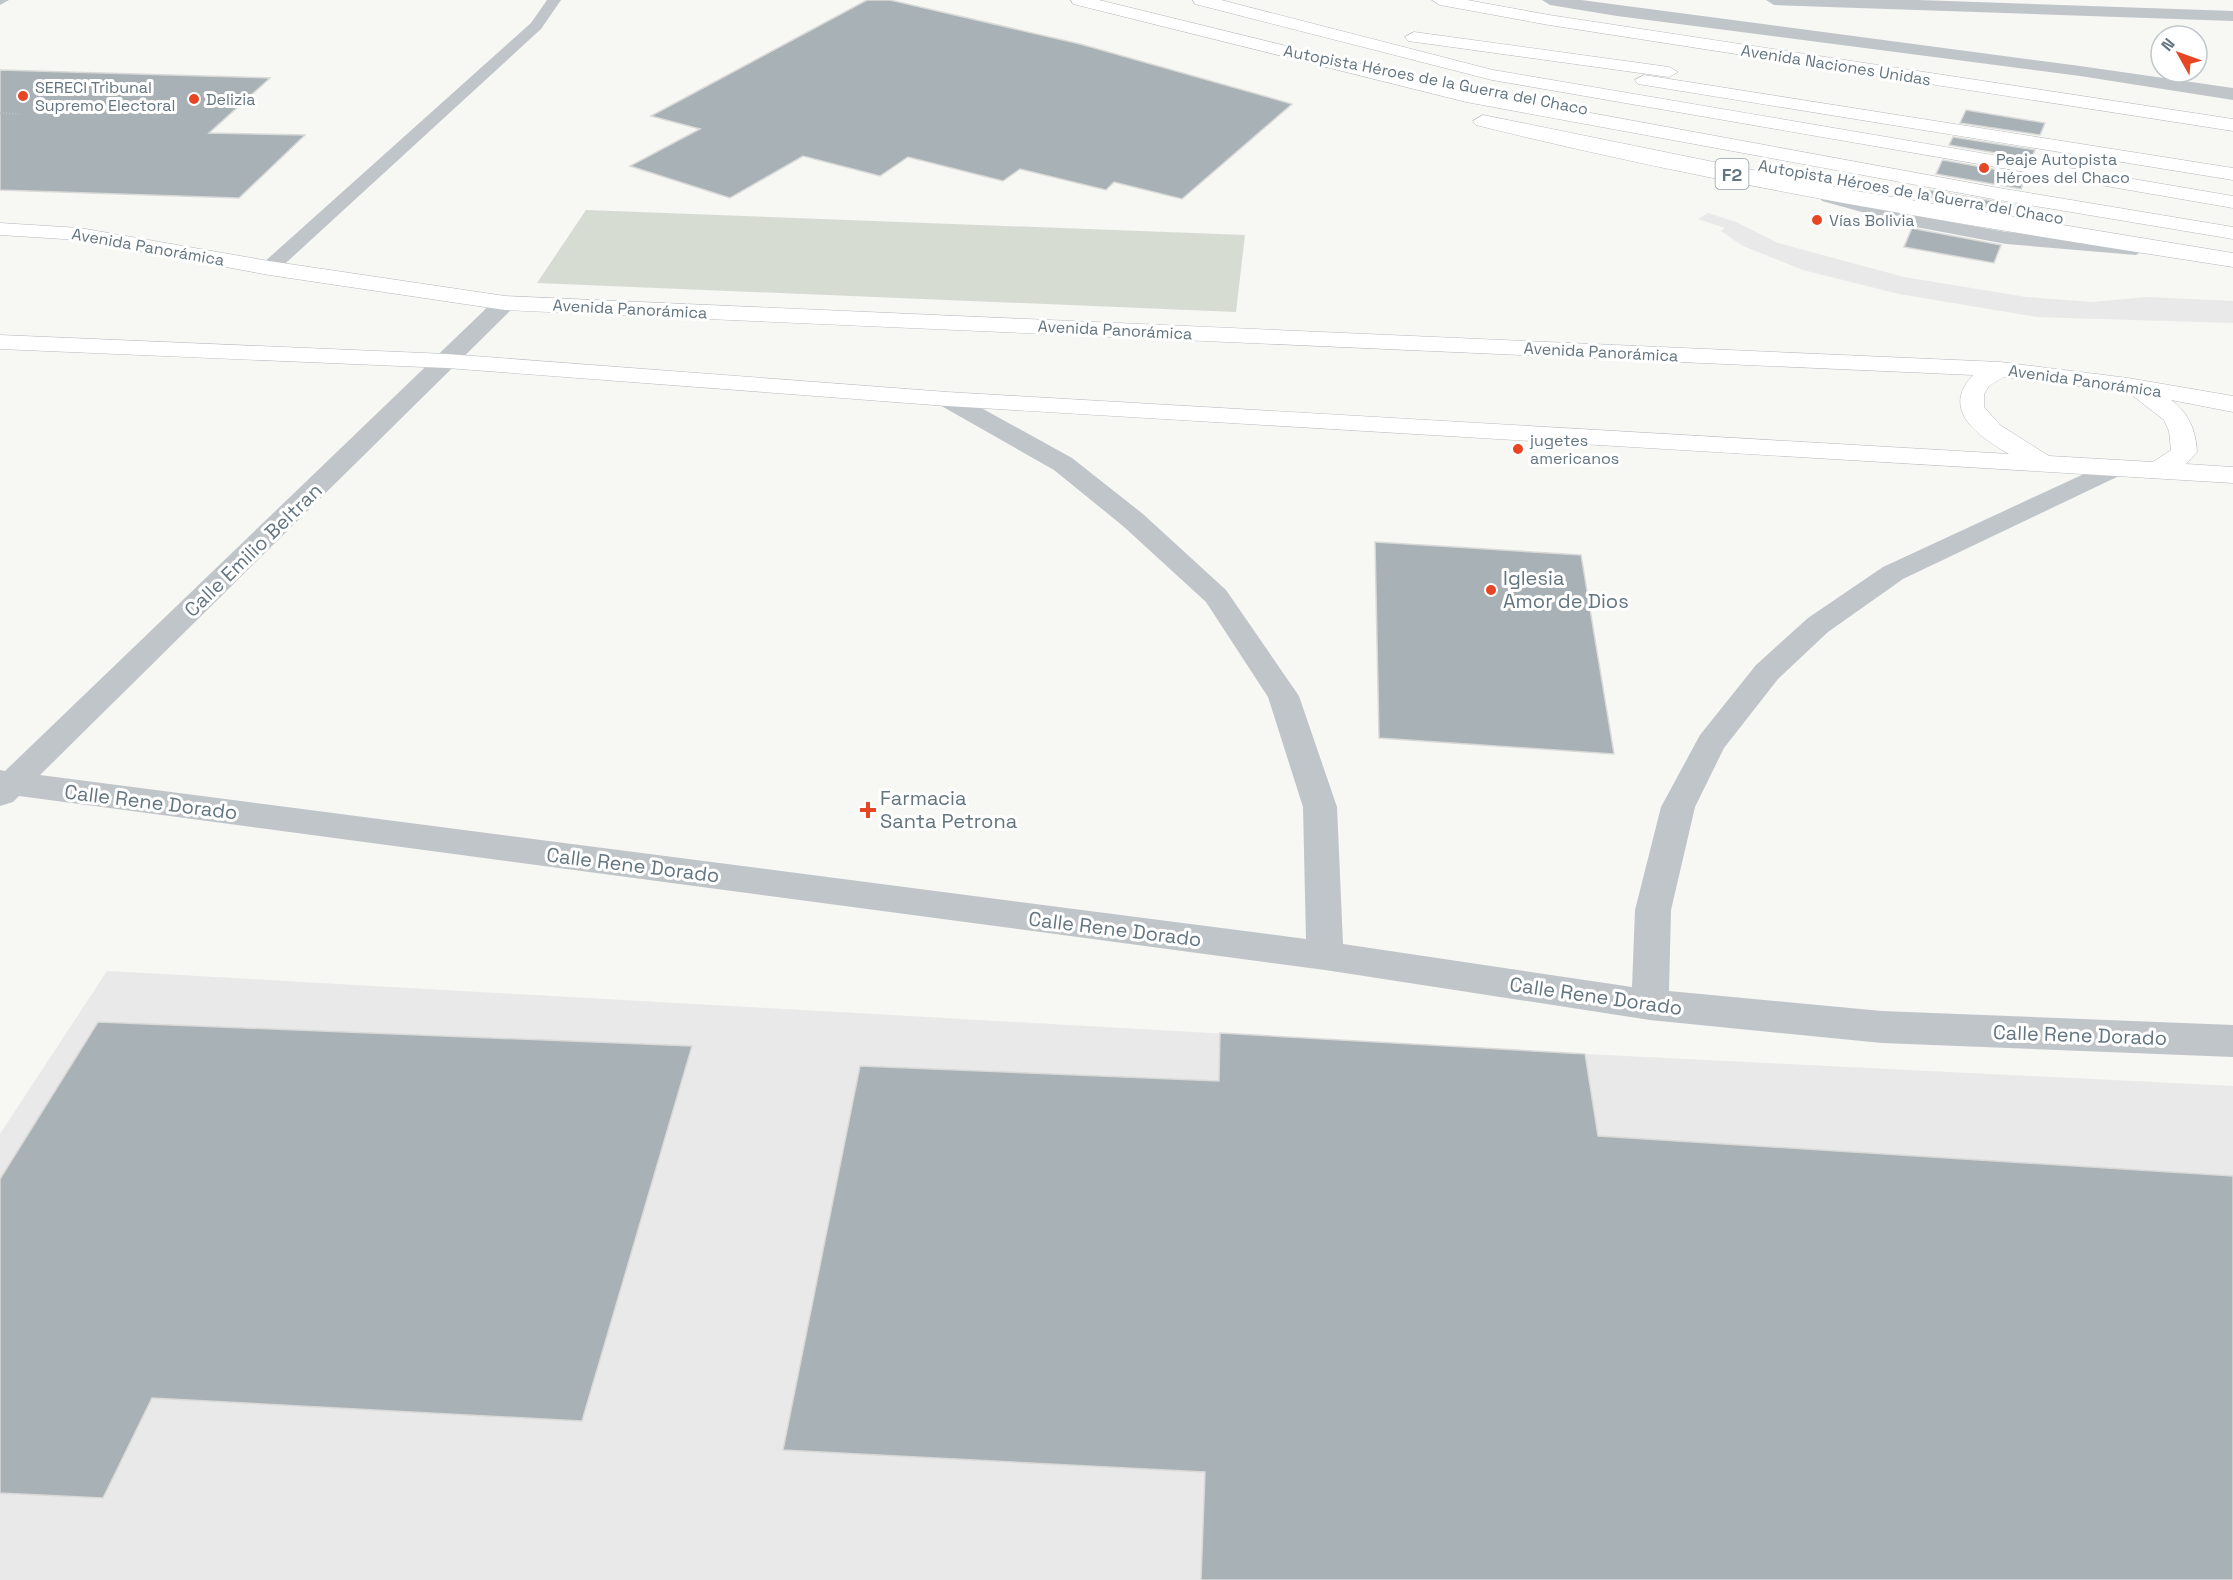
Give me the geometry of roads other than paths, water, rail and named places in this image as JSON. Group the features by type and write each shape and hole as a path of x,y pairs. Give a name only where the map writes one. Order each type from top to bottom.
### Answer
{"main road":[{"name":"Autopista Héroes de la Guerra del Chaco","path":"1079,0 1467,96 1994,194 2233,233"},
{"name":"Autopista Héroes de la Guerra del Chaco","path":"1201,0 1492,75 1999,164 2233,202"},
{"name":"Avenida Naciones Unidas","path":"1440,0 1549,20 2233,125"},
{"name":"Autopista Héroes de la Guerra del Chaco","path":"1278,19 1499,48 1865,101 2093,135 2233,160"},
{"name":"Autopista Héroes de la Guerra del Chaco","path":"1278,19 1509,59 2003,135 2233,174"},
{"name":"Autopista Héroes de la Guerra del Chaco","path":"1278,19 1509,70 2233,188"},
{"name":"Autopista Héroes de la Guerra del Chaco","path":"1242,42 1441,110"},
{"name":"Autopista Héroes de la Guerra del Chaco","path":"1242,42 1486,91 2233,220"},
{"name":"Autopista Héroes de la Guerra del Chaco","path":"1242,42 1455,105 1979,206 2233,247"},
{"name":"Autopista Héroes de la Guerra del Chaco","path":"1464,117 1638,156 1989,223 2233,260"},
{"name":"Avenida Panorámica","path":"0,229 80,234 269,268 505,303 2000,369 2128,385 2233,404"},
{"path":"0,342 447,362 947,399 2050,464 2151,472 2233,475"},
{"path":"2000,369 1980,379 1970,393 1972,410 1985,428 2009,446 2050,464"},
{"path":"2128,385 2156,400 2176,418 2185,435 2184,452 2170,465 2151,472"}],"street":[{"path":"1550,0 2233,94"},
{"path":"1774,0 2233,16"},
{"path":"2182,0 2233,10"},
{"name":"Calle Emilio Beltran","path":"4,787 447,362 505,303"},
{"path":"947,399 1064,464 1133,520 1216,596 1283,696 1320,807 1325,956"},
{"path":"1650,1005 1653,910 1678,807 1711,743 1767,672 1818,624 1893,573 2112,469"},
{"name":"Calle Rene Dorado","path":"4,787 1325,956 1650,1005 1882,1027 2233,1041"}],"lane":[{"path":"269,268 527,34 554,0"}],"place":[{"name":"SERECI Tribunal Supremo Electoral","path":"23,96"},
{"name":"Delizia","path":"194,99"},
{"name":"Peaje Autopista Héroes del Chaco","path":"1984,168"},
{"name":"Vías Bolivia","path":"1817,220"},
{"name":"jugetes americanos","path":"1518,449"},
{"name":"Iglesia Amor de Dios","path":"1491,590"},
{"name":"Farmacia Santa Petrona","path":"868,810"}]}
